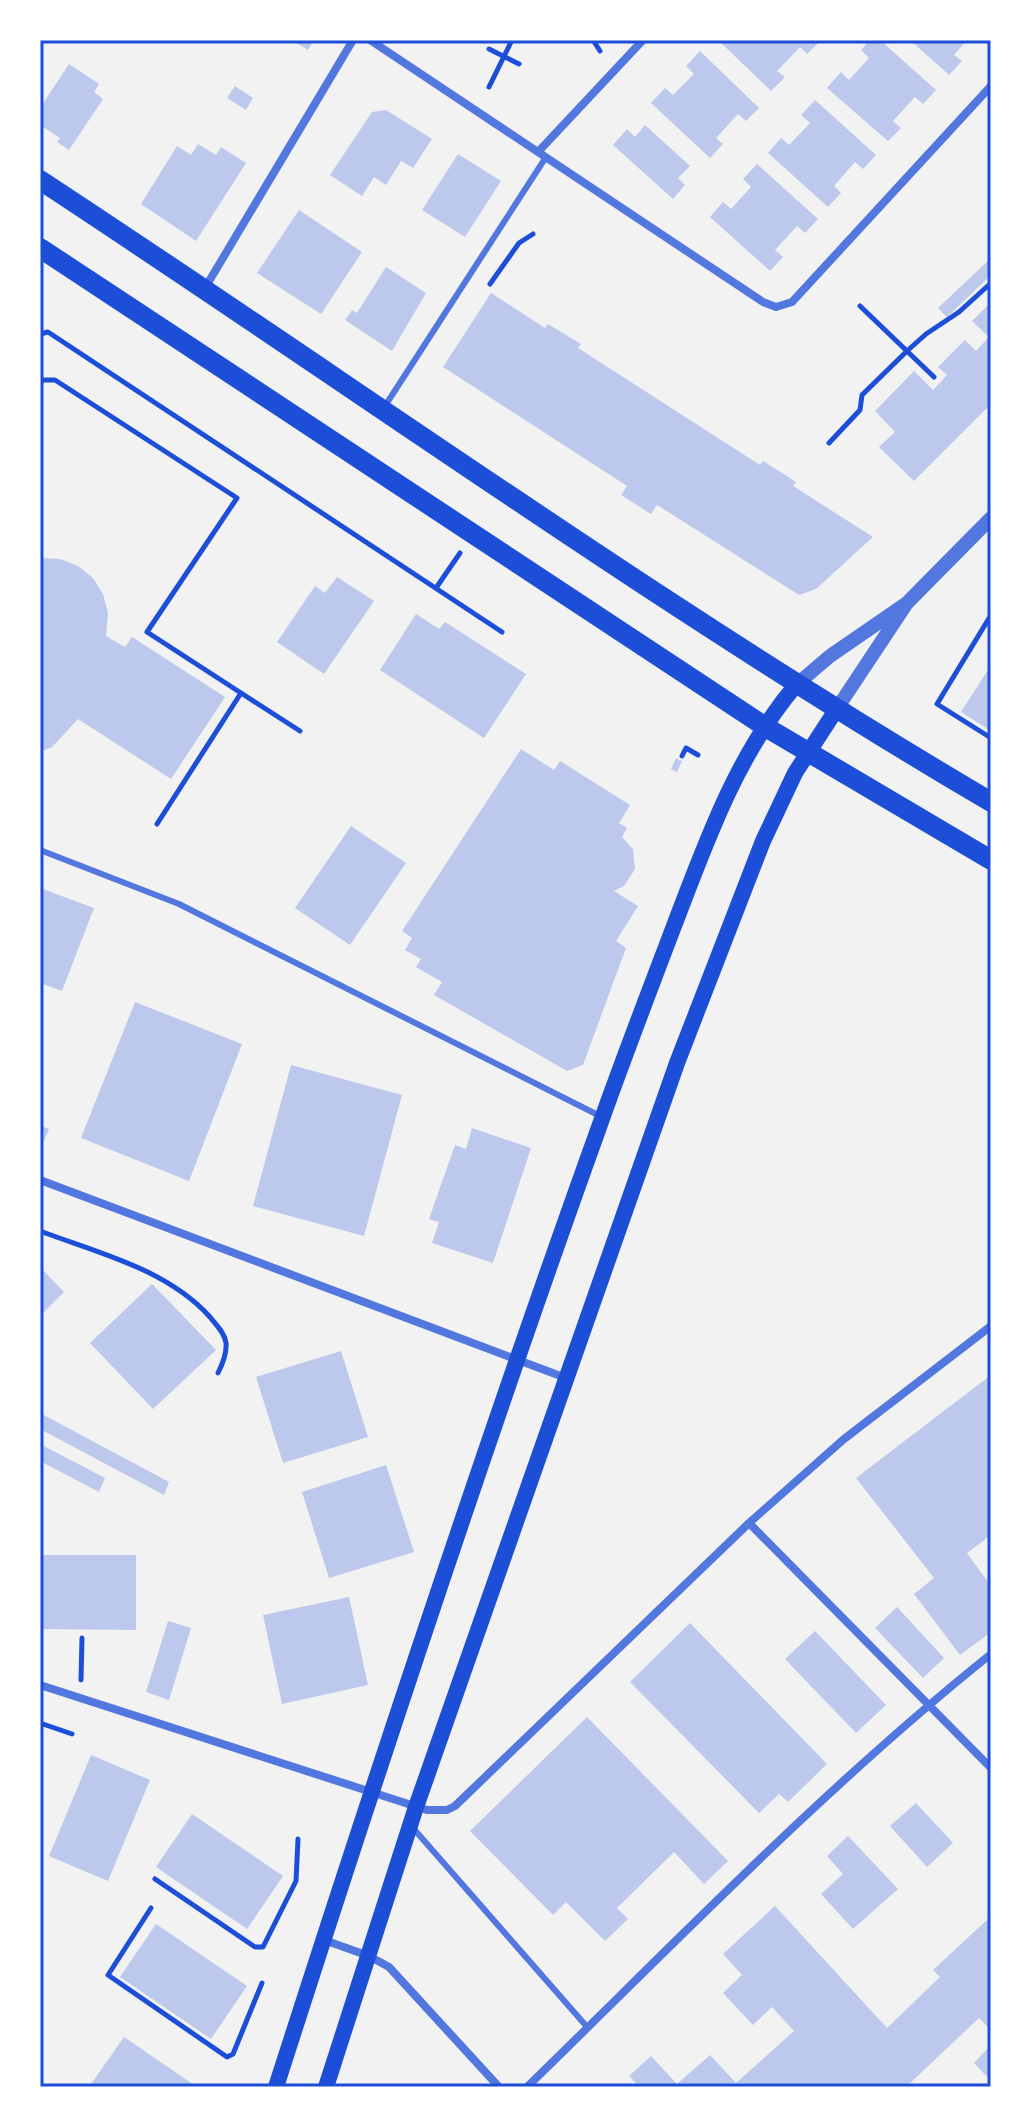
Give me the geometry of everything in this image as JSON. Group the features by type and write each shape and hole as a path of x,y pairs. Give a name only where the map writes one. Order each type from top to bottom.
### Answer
{"main road":[{"path":"40,180 796,685 991,802"},
{"path":"41,251 764,726 991,860"},
{"path":"276,2087 371,1792 603,1117 710,835 739,770 764,726 796,685"},
{"path":"326,2087 416,1807 732,916 786,790 836,710"}],"street":[{"path":"205,288 353,40"},
{"path":"370,40 763,302 782,307 792,302 991,86"},
{"path":"542,155 643,40"},
{"path":"796,685 830,656 907,603 991,518"},
{"path":"836,710 907,603"},
{"path":"40,1180 566,1378"},
{"path":"40,1685 416,1807 438,1811 455,1806 749,1523 844,1439 991,1326"},
{"path":"749,1523 991,1768"},
{"path":"527,2087 822,1802 927,1705 991,1654"},
{"path":"323,1940 369,1956 389,1967 499,2087"}],"lane":[{"path":"383,409 542,155"},
{"path":"40,850 179,904 603,1117"},
{"path":"410,1826 588,2028"}],"path":[{"path":"489,87 512,40"},
{"path":"593,40 600,51"},
{"path":"489,49 519,64"},
{"path":"829,443 860,410 862,395 926,334 952,318 991,283"},
{"path":"860,306 934,377"},
{"path":"40,334 48,332 502,632"},
{"path":"40,384 43,380 55,380 237,498 147,632 300,731"},
{"path":"436,588 461,552"},
{"path":"991,615 937,704 991,738"},
{"path":"157,824 241,693"},
{"path":"682,756 686,748 698,755"},
{"path":"40,1231 155,1274 190,1298 219,1327 225,1339 218,1373"},
{"path":"81,1680 82,1638"},
{"path":"40,1723 72,1734"},
{"path":"155,1879 255,1947 263,1947 296,1881 298,1839"},
{"path":"151,1908 108,1975 227,2057 233,2054 262,1983"}],"building":[{"path":"292,40 314,40 308,50"},
{"path":"718,40 821,40 807,54 800,47 777,71 785,77 771,91"},
{"path":"870,40 880,40 936,90 923,104 915,97 893,121 901,128 888,141 827,88 841,72 849,80 869,58 861,50"},
{"path":"910,40 967,40 954,55 962,61 949,75"},
{"path":"700,51 759,108 746,121 738,114 716,138 723,144 710,158 651,103 665,88 673,95 694,74 686,66"},
{"path":"69,64 99,84 94,92 103,99 69,150 57,142 60,138 40,125 40,104"},
{"path":"235,86 253,98 246,110 227,98"},
{"path":"815,100 876,155 863,169 855,162 834,186 841,193 828,207 768,153 781,138 789,145 810,123 801,115"},
{"path":"386,110 432,139 413,168 401,161 386,185 374,177 362,196 330,175 372,112"},
{"path":"645,125 690,166 678,178 685,185 673,199 613,145 627,129 635,137"},
{"path":"198,144 216,155 221,147 246,163 196,241 141,204 177,146 191,155"},
{"path":"458,154 501,181 465,237 422,210"},
{"path":"757,164 818,219 805,233 797,226 775,250 783,257 770,271 710,217 723,202 731,209 751,187 743,179"},
{"path":"299,210 362,252 321,314 257,273"},
{"path":"991,258 991,275 947,317 938,308"},
{"path":"386,267 426,293 392,351 345,320 352,310 357,313"},
{"path":"491,293 545,328 548,324 581,344 578,348 760,465 763,461 796,482 793,486 873,537 816,589 799,595 657,505 651,514 621,495 627,486 443,367"},
{"path":"991,302 991,404 914,481 879,447 895,432 875,411 914,371 933,390 947,375 938,367 965,340 976,351 989,337 972,321"},
{"path":"40,558 60,559 78,566 93,578 103,594 108,613 106,636 125,647 132,637 225,697 171,779 78,719 52,747 40,752"},
{"path":"337,577 374,601 324,674 277,642 315,586 325,593"},
{"path":"416,614 439,629 445,622 526,674 484,738 380,670"},
{"path":"991,665 991,731 961,712"},
{"path":"521,749 554,770 560,761 630,805 619,823 627,828 622,837 633,849 635,869 624,886 614,891 638,906 616,941 626,948 583,1065 567,1071 434,995 442,982 416,967 421,959 405,950 412,938 402,931"},
{"path":"676,758 682,761 677,772 671,769"},
{"path":"351,826 406,863 350,945 295,908"},
{"path":"40,888 94,908 62,991 40,983"},
{"path":"135,1002 242,1044 189,1181 81,1138"},
{"path":"291,1065 402,1095 364,1236 253,1206"},
{"path":"40,1125 49,1129 40,1150"},
{"path":"472,1128 531,1148 493,1263 432,1243 439,1222 429,1219 455,1145 466,1149"},
{"path":"40,1267 64,1292 40,1316"},
{"path":"152,1284 216,1350 153,1409 90,1343"},
{"path":"341,1351 368,1437 283,1463 256,1377"},
{"path":"991,1375 991,1535 967,1553 991,1586 991,1632 960,1655 914,1594 934,1578 856,1478"},
{"path":"40,1413 169,1482 164,1495 40,1429"},
{"path":"40,1444 105,1478 99,1492 40,1461"},
{"path":"386,1465 414,1552 329,1578 302,1492"},
{"path":"40,1555 136,1555 136,1630 40,1629"},
{"path":"349,1597 368,1685 282,1704 263,1615"},
{"path":"897,1607 944,1658 923,1678 875,1628"},
{"path":"168,1621 191,1628 169,1700 146,1692"},
{"path":"690,1623 827,1764 788,1802 779,1794 759,1813 630,1682"},
{"path":"815,1631 886,1705 856,1733 785,1659"},
{"path":"587,1717 728,1861 704,1884 674,1852 617,1908 628,1919 605,1941 566,1902 553,1915 470,1831"},
{"path":"91,1755 150,1780 108,1881 49,1856"},
{"path":"916,1803 953,1843 927,1867 890,1826"},
{"path":"192,1814 283,1876 247,1929 156,1867"},
{"path":"848,1836 898,1889 853,1929 821,1894 843,1874 827,1856"},
{"path":"775,1906 887,2028 940,1977 933,1970 988,1919 991,1922 991,2030 979,2018 906,2087 639,2087 629,2076 651,2056 677,2084 710,2055 736,2083 794,2031 772,2007 753,2025 723,1993 742,1975 723,1954"},
{"path":"156,1924 247,1986 211,2039 120,1977"},
{"path":"124,2037 197,2087 89,2087"},
{"path":"991,2045 991,2081 974,2063"}]}
